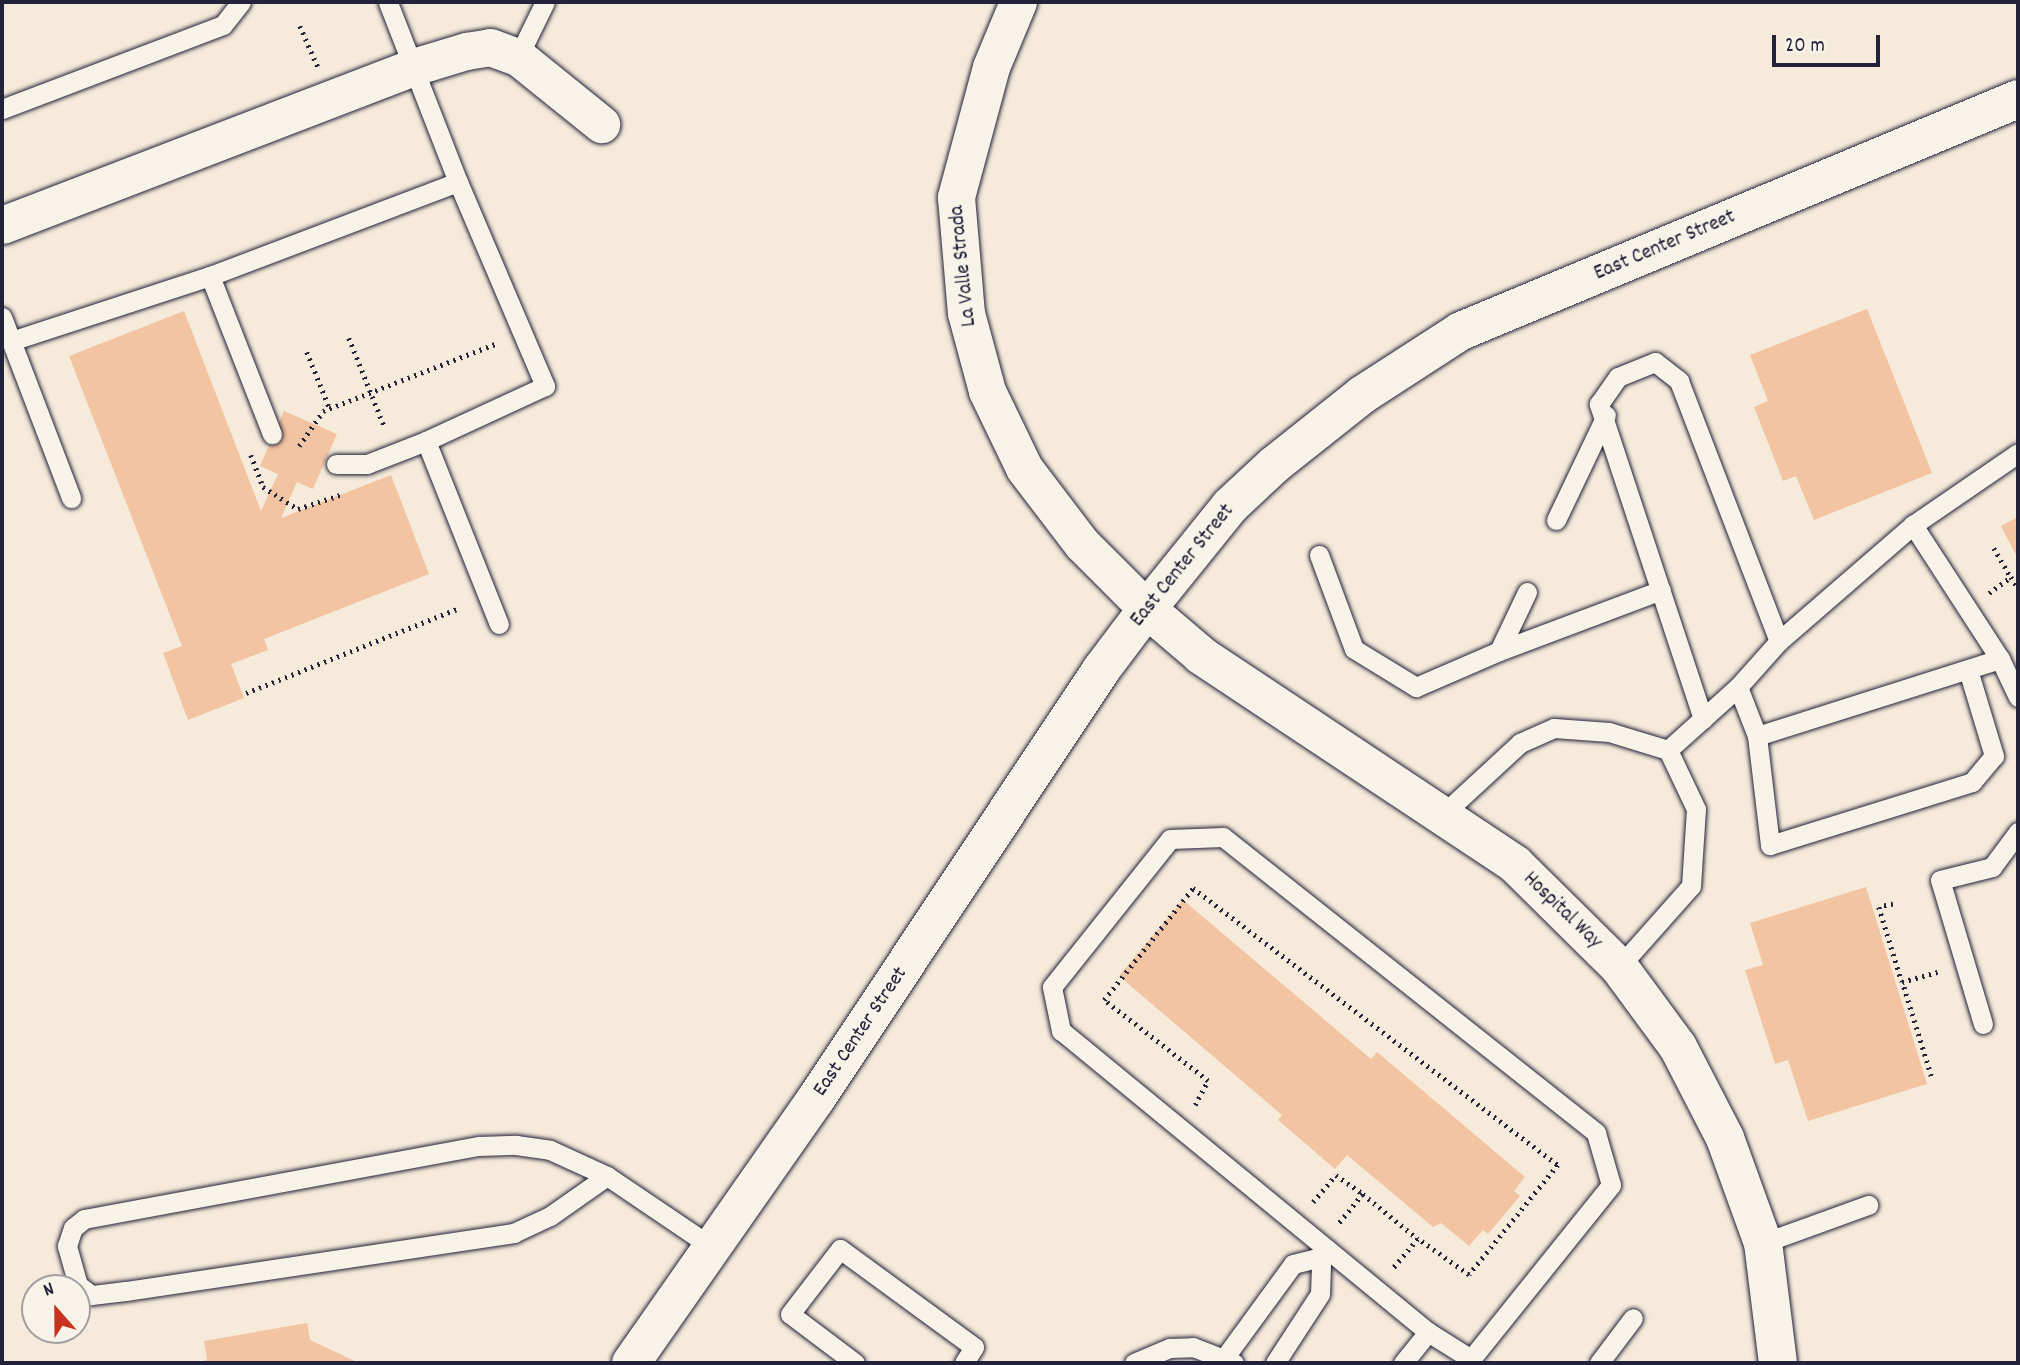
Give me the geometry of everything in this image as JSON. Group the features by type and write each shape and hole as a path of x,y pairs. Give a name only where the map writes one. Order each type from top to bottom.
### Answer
{"street":[{"name":"La Valle Strada","path":"1018,2 991,67 956,197 966,313 987,391 1024,468 1082,544 1147,609"},
{"path":"2,225 410,68 490,47 518,57 601,124"},
{"name":"East Center Street","path":"631,1363 1147,609 1230,506 1274,465 1362,395 1461,331 2018,99"},
{"name":"Hospital Way","path":"1147,609 1201,655 1514,864 1619,967 1678,1047 1725,1138 1763,1243 1778,1363"}],"lane":[{"path":"2,109 223,25 241,2"},
{"path":"337,464 367,464 426,441 545,386 410,68 388,2"},
{"path":"518,57 545,2"},
{"path":"11,341 210,276 458,183"},
{"path":"210,276 272,434"},
{"path":"2,317 71,498"},
{"path":"1703,719 1606,415 1599,404 1618,377 1655,362 1679,381 1779,641"},
{"path":"1556,520 1606,415"},
{"path":"426,441 499,624"},
{"path":"1668,750 1738,687 1779,641 1913,526 2018,453"},
{"path":"1913,526 2000,659 2018,697"},
{"path":"1319,555 1354,649 1416,687 1499,651 1661,590"},
{"path":"1499,651 1527,592"},
{"path":"1757,736 2000,659"},
{"path":"1738,687 1757,736 1770,845 1972,782 1994,756 1968,670"},
{"path":"1441,817 1520,743 1554,728 1609,733 1668,750 1696,809 1690,886 1619,967"},
{"path":"1983,1024 1940,880 1992,867 2018,832"},
{"path":"1223,837 1596,1133 1611,1185 1474,1361 1428,1332 1324,1253 1061,1031 1052,987 1170,839 1223,837"},
{"path":"607,1176 550,1216 514,1233 125,1291 92,1295 78,1285 67,1246 72,1228 84,1219 109,1212 479,1146 550,1150 607,1176 712,1247"},
{"path":"1763,1243 1868,1205"},
{"path":"855,1363 790,1314 840,1249 974,1347 964,1363"},
{"path":"1134,1363 1170,1348 1193,1347 1230,1360 1293,1264 1324,1253"},
{"path":"1275,1363 1320,1294 1324,1253"},
{"path":"1599,1363 1633,1318"},
{"path":"1404,1363 1428,1332"}],"path":[{"path":"300,26 320,71"},
{"path":"349,338 374,401"},
{"path":"299,447 323,411 501,342"},
{"path":"307,352 330,409"},
{"path":"249,448 263,487 298,509 347,492"},
{"path":"1994,548 2018,589"},
{"path":"2004,584 2011,577"},
{"path":"246,693 461,610 457,597"},
{"path":"1206,1114 1195,1106 1208,1081 1104,1000 1193,888 1558,1165 1469,1275 1336,1175 1314,1199 1312,1206"},
{"path":"1893,904 1879,907 1905,981 1931,1076"},
{"path":"1303,1190 1314,1199"},
{"path":"1358,1200 1363,1194"},
{"path":"1392,1270 1418,1239"}],"building":[{"path":"1867,309 1932,473 1814,520 1796,476 1783,481 1754,407 1768,401 1750,355"},
{"path":"184,311 261,511 278,474 260,466 284,411 337,434 313,489 297,482 281,518 391,475 429,574 264,639 268,650 231,664 244,698 188,720 163,653 182,646 69,356"},
{"path":"2018,517 2018,559 2001,526"},
{"path":"1866,887 1927,1084 1808,1121 1788,1060 1775,1064 1745,970 1763,965 1750,923"},
{"path":"1183,900 1371,1059 1377,1052 1525,1177 1514,1191 1520,1196 1488,1234 1483,1230 1469,1246 1441,1223 1433,1227 1347,1155 1335,1169 1278,1120 1282,1115 1119,976"},
{"path":"307,1323 310,1340 359,1363 201,1363 207,1359 204,1341"}]}
